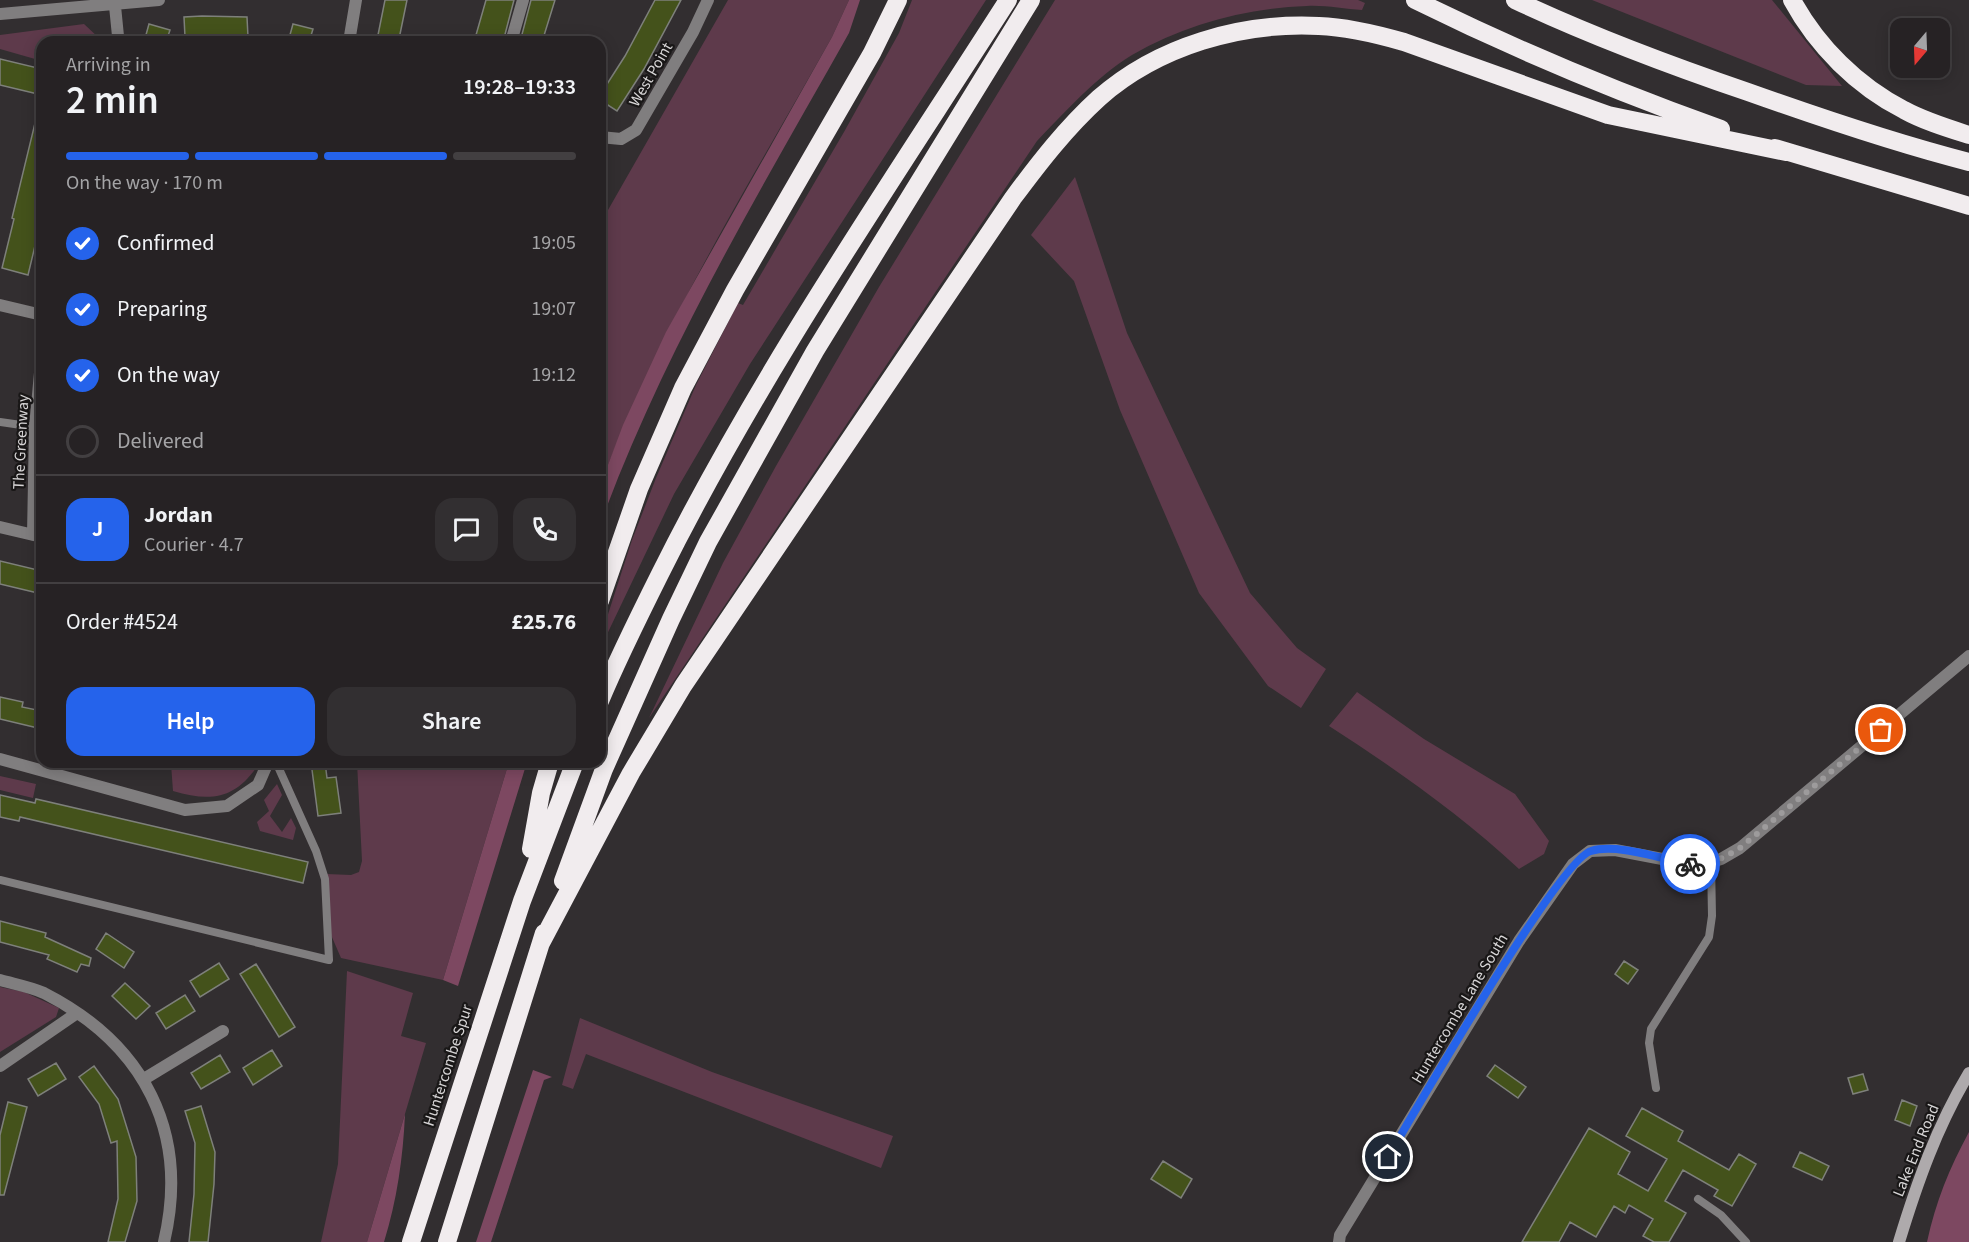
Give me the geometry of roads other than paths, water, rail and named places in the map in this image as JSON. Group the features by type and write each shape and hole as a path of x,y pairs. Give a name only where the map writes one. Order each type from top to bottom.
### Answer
{"highway":[{"path":"606,584 639,489 683,388 751,261 872,53 898,0"},
{"path":"606,688 673,547 760,389 844,251 1008,0"},
{"path":"606,764 671,618 708,542 815,351 1030,0"},
{"path":"1415,0 1475,30 1669,110 1786,152 1969,207"},
{"path":"1515,0 1654,58 1736,88 1810,114 1969,162"},
{"path":"1792,0 1826,49 1861,82 1902,109 1969,135"},
{"path":"541,943 630,773 683,686 1013,198 1053,146 1101,96 1147,65 1195,42 1235,33 1301,25 1329,27 1370,33 1441,54 1608,115 1786,152"},
{"path":"522,901 541,794 548,768"},
{"path":"522,901 573,768"},
{"path":"447,1242 541,943 604,768"},
{"name":"Huntercombe Spur","path":"411,1242 522,901"}],"main road":[{"name":"Lake End Road","path":"1899,1242 1919,1177 1953,1101 1969,1073"}],"street":[{"path":"0,14 115,6 159,0"},
{"path":"350,36 356,0"},
{"path":"513,36 523,0"},
{"name":"West Point","path":"606,138 621,140 636,130 693,32 708,0"},
{"path":"115,6 117,36"},
{"path":"0,305 36,314"},
{"name":"The Greenway","path":"36,416 36,482"},
{"path":"0,527 36,536"},
{"name":"Huntercombe Lane South","path":"1339,1242 1340,1235 1519,941 1573,864 1590,851 1615,850 1700,866 1740,848 1969,656"},
{"path":"0,759 185,810 227,806 258,785 265,768"},
{"path":"0,980 42,992 77,1013 119,1046 144,1079 158,1104 169,1149 171,1212 164,1242"},
{"path":"0,1066 77,1013"},
{"path":"144,1079 223,1031"}],"lane":[{"path":"0,422 35,427"},
{"path":"0,880 329,960 325,879 316,851 279,768"},
{"path":"1656,1088 1649,1043 1651,1029 1709,937 1712,916 1711,862"},
{"path":"1698,1199 1721,1215 1746,1242"}]}
